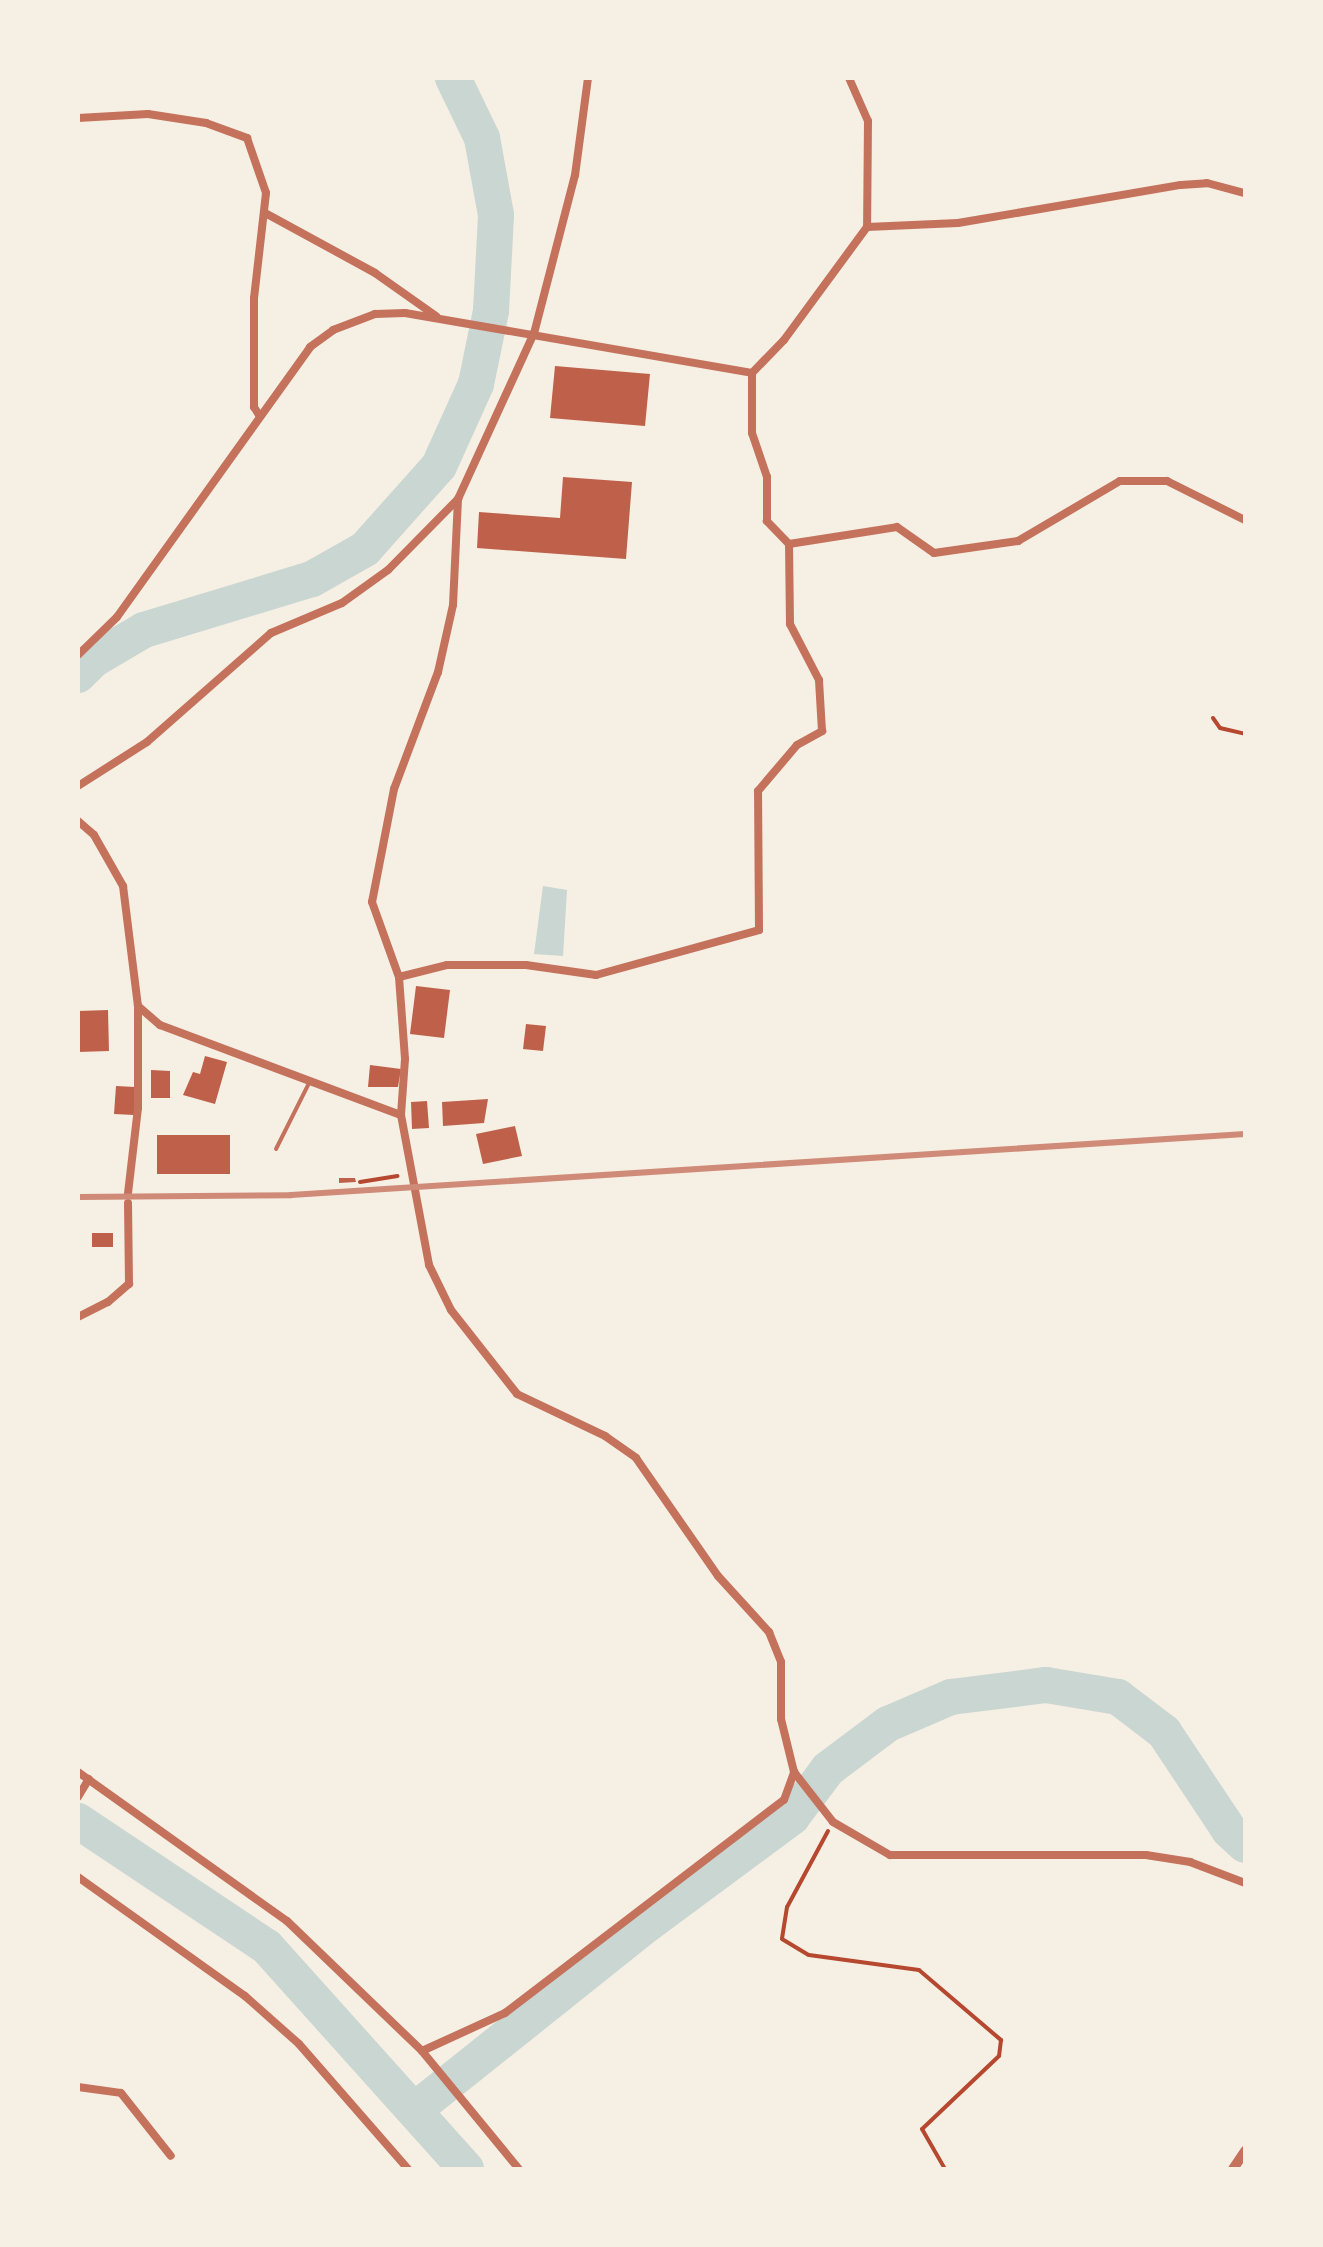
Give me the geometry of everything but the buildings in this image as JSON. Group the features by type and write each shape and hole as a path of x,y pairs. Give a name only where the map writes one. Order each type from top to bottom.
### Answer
{"street":[{"path":"78,786 147,742 271,633 342,603 388,570 458,499 534,333 575,175 588,78"},
{"path":"399,977 447,965 526,965 596,975 759,930 758,791 797,745 822,731 819,680 790,624 789,544 767,521 767,477 752,433 752,373 784,340 867,227 868,121 849,78"},
{"path":"78,118 148,114 206,123 247,138 266,193 267,214 254,298 254,407 259,415"},
{"path":"867,227 958,223 1194,184 1245,193"},
{"path":"267,214 375,273 440,319"},
{"path":"78,655 117,617 310,347 333,330 375,314 440,319 752,373"},
{"path":"789,544 897,527 934,553 1018,541 1120,481 1167,481 1245,520"},
{"path":"458,499 450,618 438,672 394,789 372,902 399,977 405,1059 401,1115 429,1265 451,1310 484,1357 517,1394 605,1436 636,1458 718,1576 769,1632 781,1662 781,1719 794,1772 833,1822 890,1855 1146,1855 1190,1862 1245,1883"},
{"path":"78,821 94,835 123,886 138,1006 138,1108 128,1198 129,1284 78,1317"},
{"path":"138,1006 160,1025 401,1115"},
{"path":"78,1772 287,1921 422,2051 519,2169"},
{"path":"422,2051 505,2013 784,1800 794,1772"},
{"path":"78,1797 89,1779"},
{"path":"78,1877 146,1921 256,2005 299,2044 408,2169"},
{"path":"78,2087 121,2093 171,2156"},
{"path":"1233,2169 1245,2151"}],"lane":[{"path":"276,1149 311,1080"}],"path":[{"path":"1213,718 1220,728 1245,734"},
{"path":"360,1182 413,1175"},
{"path":"833,1822 787,1907 782,1939 809,1955 919,1970 1001,2040 999,2056 922,2129 945,2169"}],"shaded area":[{"path":"543,886 567,890 563,956 534,954"}],"waterway":[{"path":"78,675 93,660 144,630 312,579 365,549 439,466 476,384 491,311 496,215 482,138 453,78"},
{"path":"417,2108 649,1923 792,1817 828,1769 888,1724 951,1697 1046,1685 1118,1697 1164,1732 1229,1830 1245,1845"},
{"path":"78,1821 267,1947 466,2169"}],"railway":[{"path":"78,1197 291,1195 1245,1134"}]}
